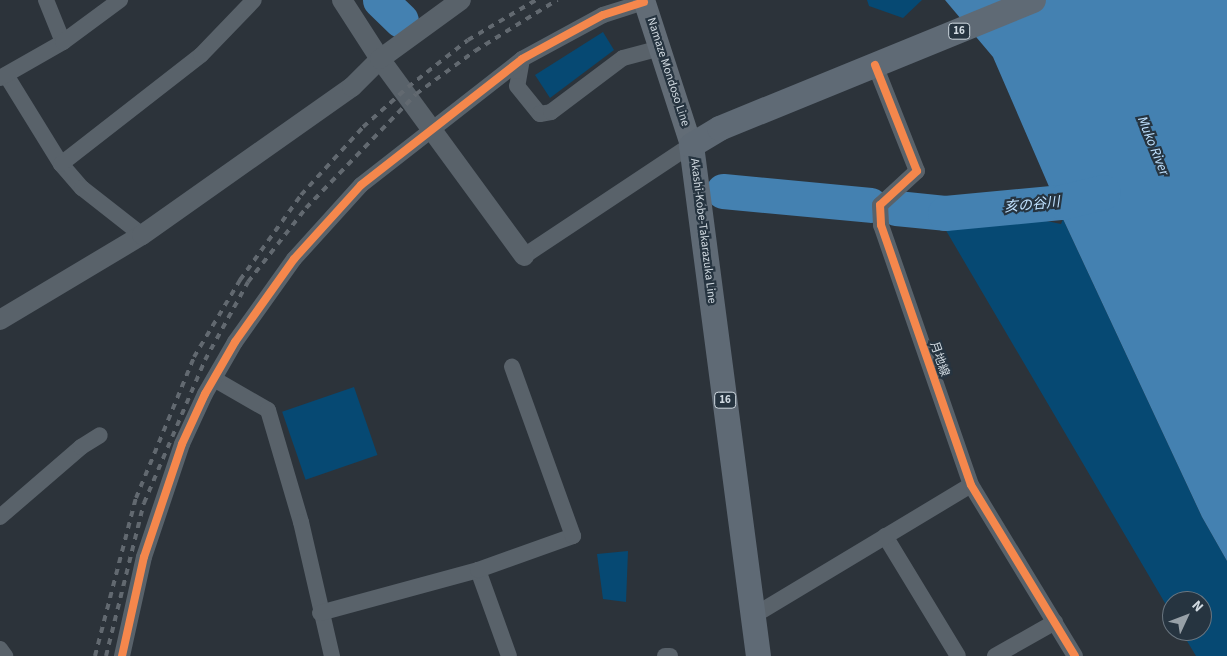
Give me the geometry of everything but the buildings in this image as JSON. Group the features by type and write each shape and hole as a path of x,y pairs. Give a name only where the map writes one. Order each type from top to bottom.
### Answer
{"main road":[{"name":"Akashi-Kobe-Takarazuka Line","path":"758,656 691,145 719,128 1033,0"},
{"name":"Namaze Mondoso Line","path":"644,1 691,145"}],"street":[{"path":"46,0 63,42"},
{"path":"120,0 63,42 3,76 61,164 82,188 142,235"},
{"path":"61,164 201,55 254,0"},
{"path":"342,0 380,58 524,256 691,145"},
{"path":"1,316 142,235 352,87 380,58 461,0"},
{"path":"122,656 144,556 182,444 214,379 266,296 294,260 361,185 522,60 603,15 644,1"},
{"path":"522,60 517,86 540,114 551,112 623,58 660,48"},
{"name":"月地線","path":"880,63 917,171 880,205 881,225 971,485 1076,656"},
{"path":"320,613 478,570 573,536 512,367"},
{"path":"214,379 268,410 301,522 320,613 332,656"},
{"path":"0,517 81,447 100,435"},
{"path":"753,616 971,485"},
{"path":"885,536 958,656"},
{"path":"478,570 509,656"},
{"path":"995,656 1055,622"},
{"path":"0,648 5,656"},
{"path":"665,656 670,656"}],"shaded area":[{"path":"867,0 922,0 903,18 869,6"},
{"path":"603,32 614,50 550,98 535,75"},
{"path":"1014,214 1061,224 1063,219 1202,517 1227,561 1227,656 1196,656 1187,641 1212,641 1212,591 1162,591 1162,598 941,222 997,221"},
{"path":"354,387 377,455 306,480 282,412"},
{"path":"628,551 626,602 603,599 597,554"}],"water":[{"name":"Muko River","path":"945,0 1227,0 1227,561 1202,517 1063,219 993,57"}],"waterway":[{"name":"亥の谷川","path":"380,0 401,20"},
{"name":"亥の谷川","path":"723,191 870,205"},
{"name":"亥の谷川","path":"896,208 945,213 1062,202 1103,192"}],"railway":[{"path":"95,656 136,498 194,357 240,280 301,195 363,127 408,87 468,40 536,0"},
{"path":"106,656 144,503 205,360 248,282 306,208 416,94 475,51 557,0"}],"cycle path":[{"path":"122,656 144,557 182,444 205,394 235,342 294,259 361,185 522,59 603,15 644,2"},
{"path":"875,65 917,171 880,205 881,225 971,485 1075,656"}]}
